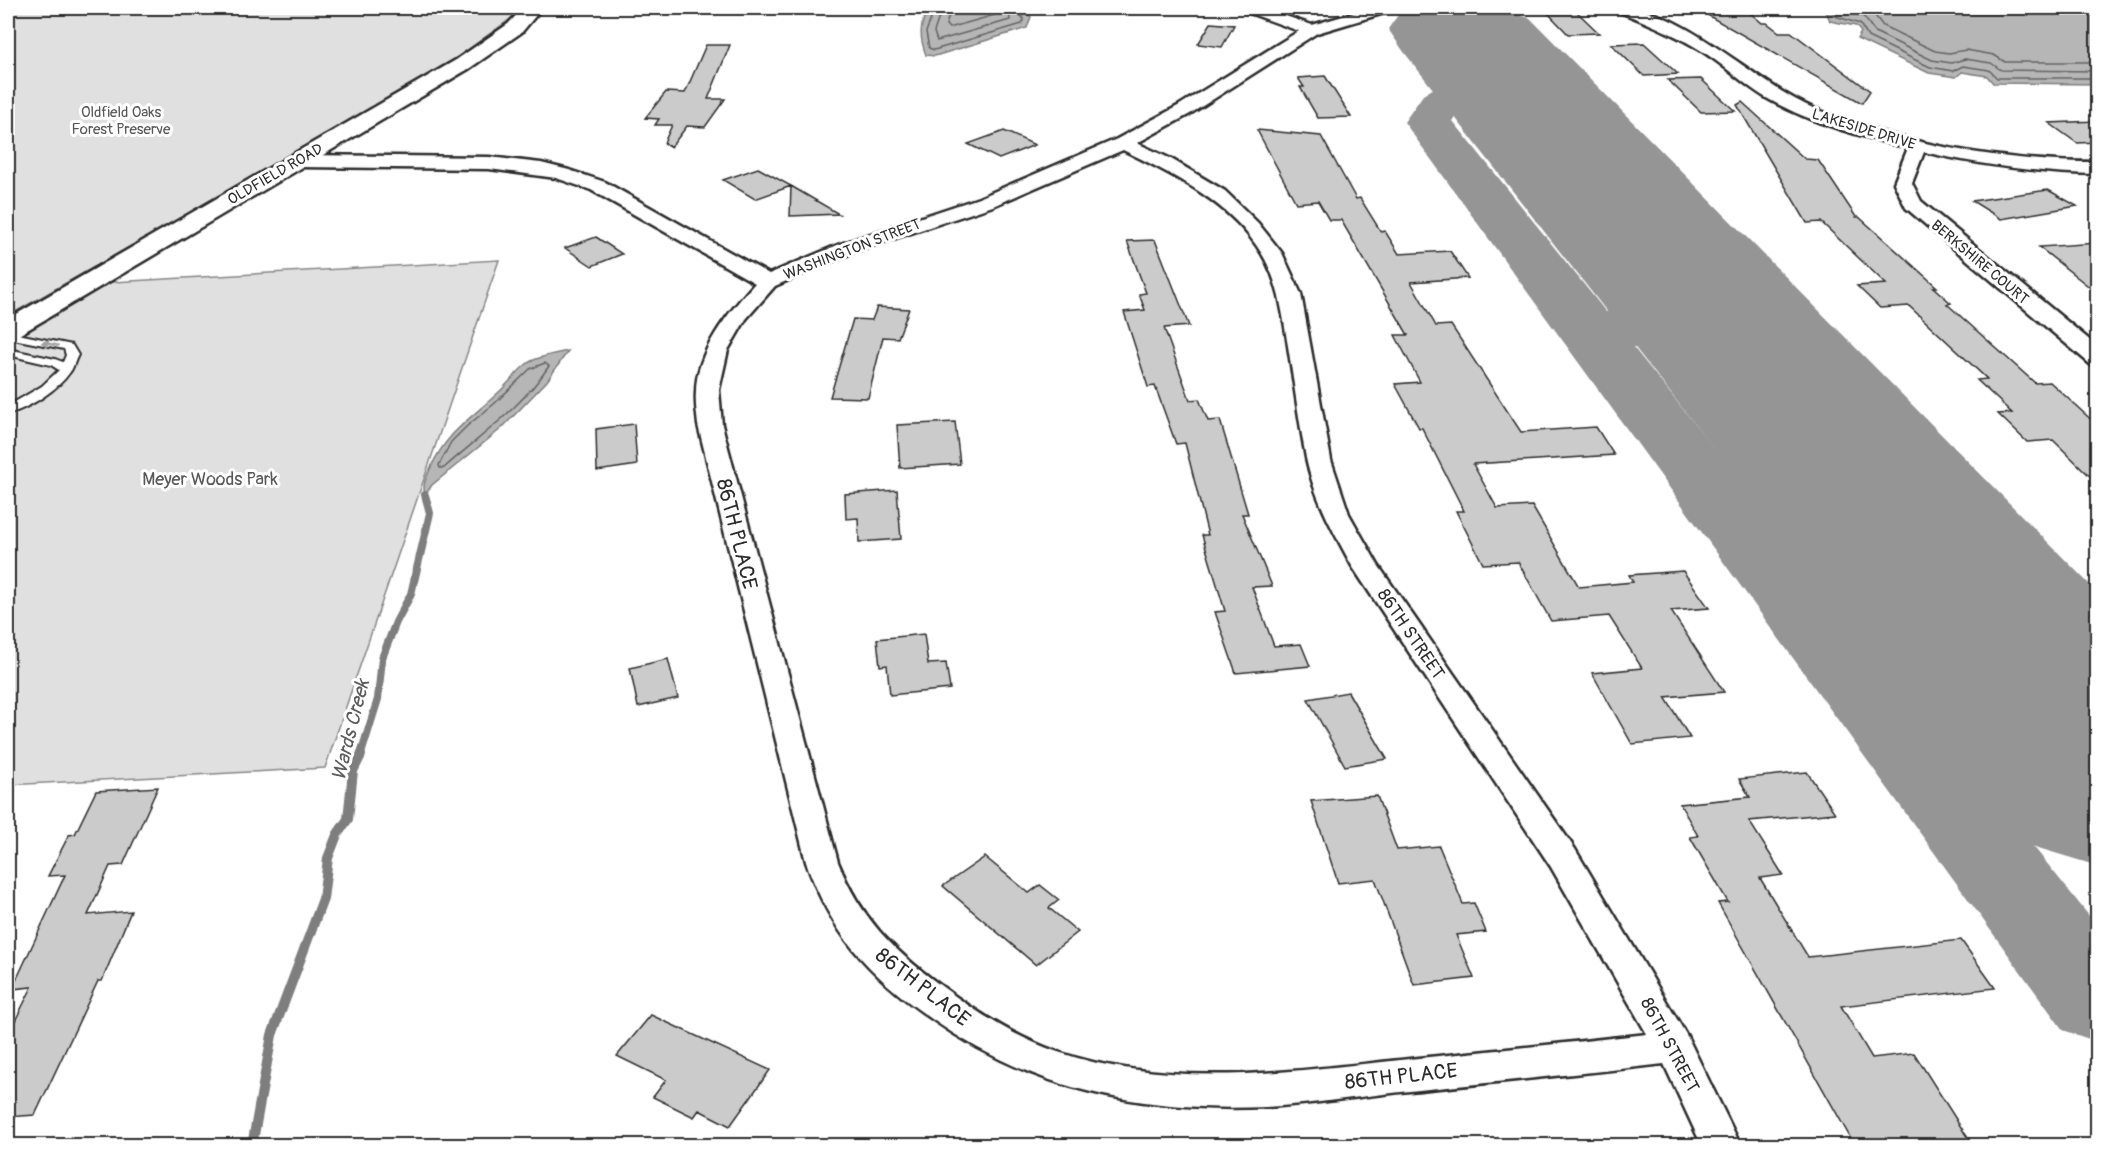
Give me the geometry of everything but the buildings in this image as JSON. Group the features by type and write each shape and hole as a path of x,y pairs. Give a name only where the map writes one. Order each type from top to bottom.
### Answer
{"street":[{"name":"OLDFIELD ROAD","path":"8,330 498,41 518,26 533,8"},
{"path":"1249,8 1311,30"},
{"name":"WASHINGTON STREET","path":"298,161 489,163 541,169 562,174 598,186 768,282 847,248 986,202 1123,143 1184,110 1311,30 1386,8"},
{"name":"LAKESIDE DRIVE","path":"1622,8 1689,37 1757,85 1805,111 1844,126 1918,146 2002,163 2067,169 2097,168"},
{"name":"86TH STREET","path":"1123,143 1164,163 1218,195 1251,226 1272,253 1290,294 1319,460 1336,514 1365,566 1563,858 1674,1047 1722,1146"},
{"name":"BERKSHIRE COURT","path":"1918,146 1903,183 1913,204 2097,359"},
{"name":"86TH PLACE","path":"768,282 737,316 717,350 707,390 710,425 774,684 831,891 849,922 875,951 940,1007 994,1040 1077,1074 1129,1083 1234,1090 1269,1090 1674,1047"}],"lane":[{"path":"8,335 68,347 72,355 66,370 57,382 8,410"},
{"path":"8,352 55,362 66,370"}],"green space":[{"name":"Oldfield Oaks Forest Preserve","path":"8,8 520,8 513,17 441,69 8,316"},
{"name":"Meyer Woods Park","path":"499,260 325,768 8,785 8,334 95,283"}],"water":[{"path":"930,8 1020,8 1031,17 1027,28 935,56 926,55 921,36 922,25"},
{"path":"1825,8 2097,8 2097,84 1993,83 1987,76 1962,72 1956,77 1929,73 1857,39 1861,32 1856,26 1830,21"},
{"path":"568,351 547,381 502,428 432,485 425,495 424,485 430,469 444,445 460,427 528,363"}],"waterway":[{"name":"Wards Creek","path":"360,757 378,699 382,658 396,622 411,594 430,513 425,495"},
{"name":"Wards Creek","path":"252,1146 272,1035 323,899 328,858 337,835 348,819 353,771 360,757"}],"taxiway":[{"path":"1423,8 1442,29 1515,27 2098,640"},
{"path":"1484,77 1440,105 1428,122 1588,332"},
{"path":"1588,332 1789,316"},
{"path":"1588,332 2098,1001"},
{"path":"1915,576 2027,566"}],"runway":[{"path":"1442,29 2098,787"}]}
